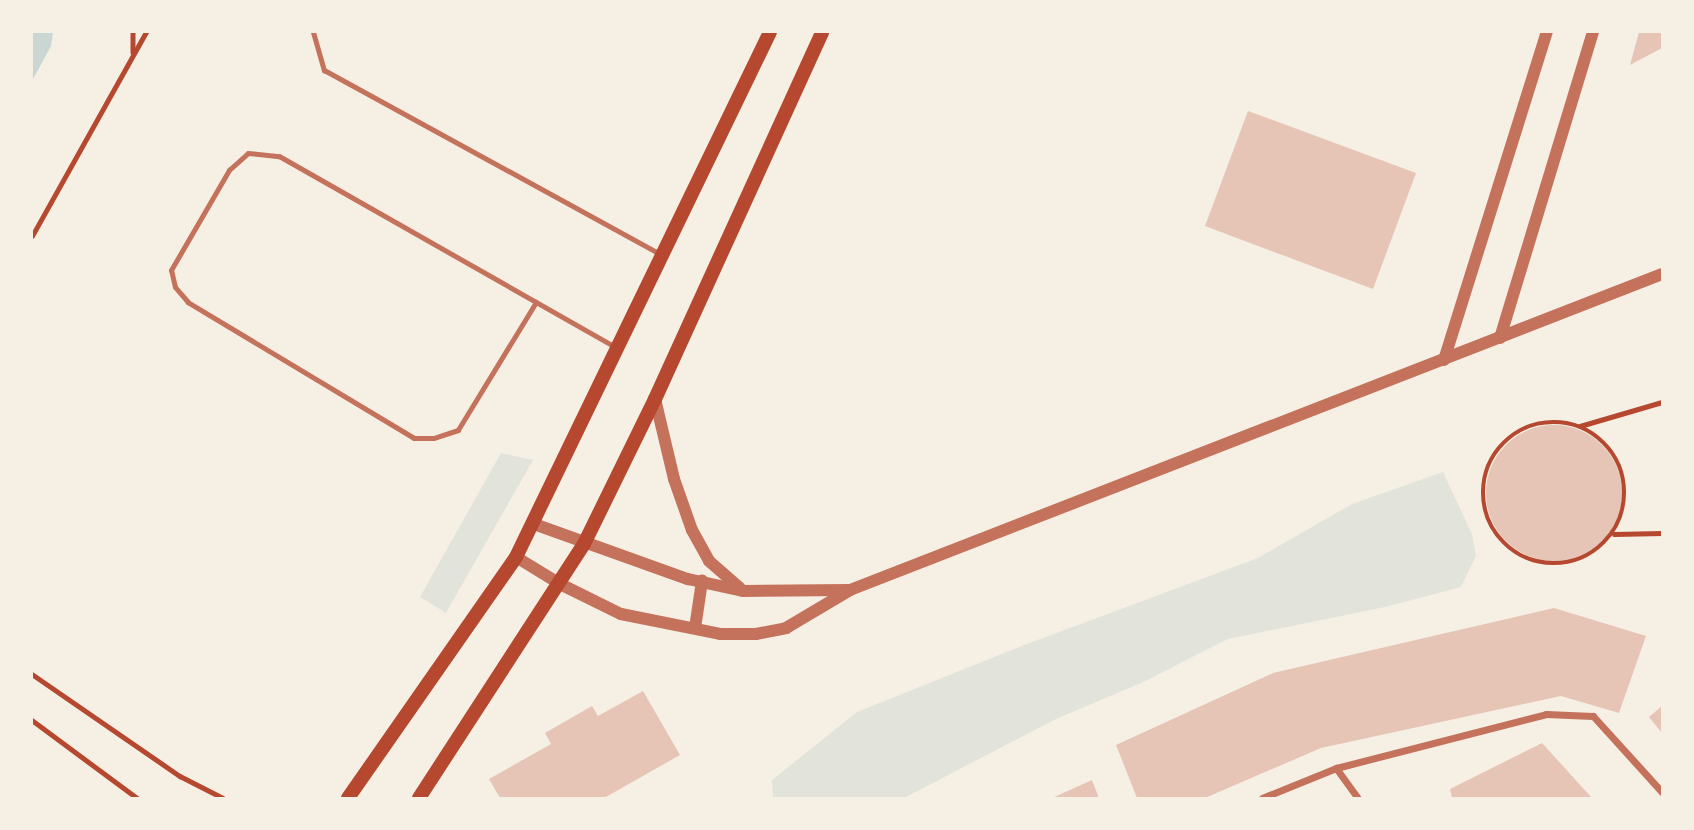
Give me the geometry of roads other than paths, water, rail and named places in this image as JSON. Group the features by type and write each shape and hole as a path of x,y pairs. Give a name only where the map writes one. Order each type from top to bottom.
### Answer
{"main road":[{"path":"348,799 516,557 770,32"},
{"path":"419,799 584,544 655,399 822,32"}],"street":[{"path":"1444,360 1547,32"},
{"path":"1500,338 1593,32"},
{"path":"516,557 560,584 621,614 720,634 756,634 786,628 850,590 1662,274"},
{"path":"655,399 674,480 692,530 709,561 743,590"},
{"path":"534,524 584,544 702,581 743,590 850,590"},
{"path":"695,628 702,581"},
{"path":"1262,799 1336,768 1546,714 1593,716 1662,792"},
{"path":"1336,768 1358,799"}],"lane":[{"path":"313,32 324,71 663,256"},
{"path":"536,302 458,430 433,438 414,438 188,302 175,287 171,270 229,170 248,153 279,156 536,302 618,349"}]}
